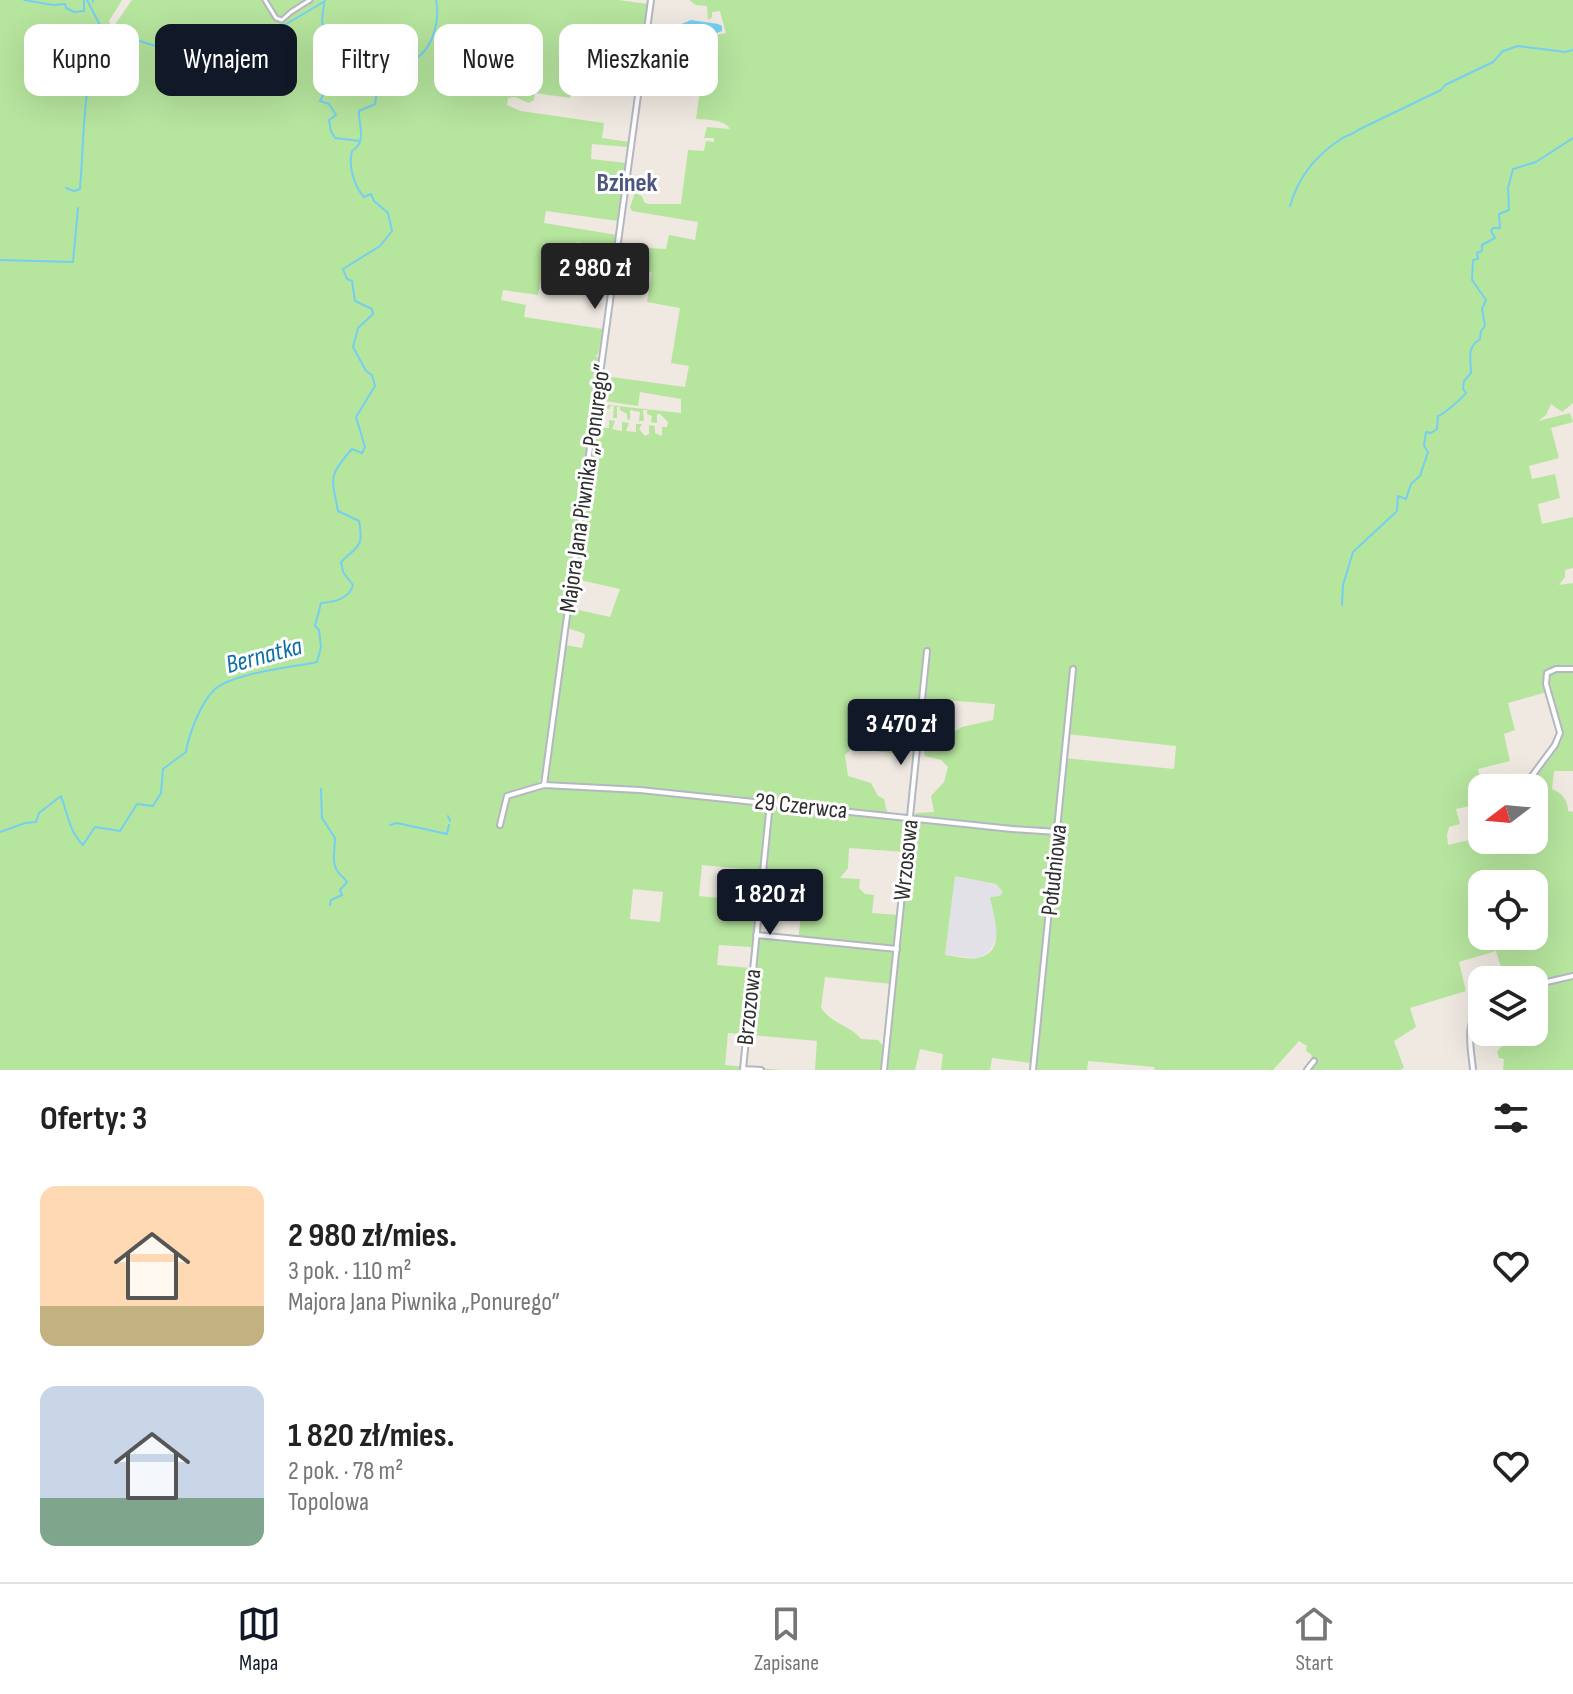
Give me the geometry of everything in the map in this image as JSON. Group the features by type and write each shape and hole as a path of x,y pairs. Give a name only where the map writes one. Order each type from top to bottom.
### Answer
{"street":[{"path":"265,0 276,18 282,20 310,0"},
{"name":"Majora Jana Piwnika „Ponurego”","path":"544,785 651,0"},
{"name":"Wrzosowa","path":"884,1070 927,651"},
{"name":"Południowa","path":"1033,1070 1073,669"},
{"path":"1533,774 1560,733 1546,684 1547,673 1556,669 1573,669"},
{"path":"500,825 507,796 544,785"},
{"name":"29 Czerwca","path":"544,785 640,790 1058,832"},
{"name":"Brzozowa","path":"743,1069 770,803"},
{"path":"756,935 897,949"},
{"path":"1548,982 1573,976"},
{"path":"1471,1046 1473,1070"},
{"path":"1307,1070 1314,1061"},
{"path":"743,1069 761,1070"}],"shaded area":[{"path":"955,876 996,884 1003,892 1000,896 991,897 997,919 997,937 989,951 978,958 945,955"}],"green space":[{"path":"0,0 122,0 110,24 24,24 24,96 139,96 139,24 115,24 132,0 618,0 648,4 645,24 559,24 559,96 570,98 543,94 543,24 434,24 434,96 535,96 529,103 515,97 508,98 507,105 521,111 604,123 602,138 629,142 628,147 592,144 591,159 626,163 618,221 546,211 544,223 617,235 615,248 577,242 574,251 614,258 609,288 541,278 538,295 503,290 501,300 526,305 524,317 603,329 595,356 598,357 591,429 595,430 596,420 601,419 604,428 609,428 609,420 615,421 612,429 622,431 622,422 629,423 626,431 636,432 636,424 642,424 639,429 645,436 649,434 649,425 655,426 655,433 662,436 662,427 667,427 668,422 660,414 657,414 657,423 651,422 652,416 647,414 647,410 643,410 644,421 639,421 640,412 630,410 630,420 627,419 627,414 620,407 617,407 617,418 613,418 614,406 610,409 603,407 604,416 598,415 599,404 681,413 681,399 640,392 638,406 599,400 604,376 685,387 689,366 671,363 680,308 647,302 652,272 643,270 646,252 650,252 648,248 666,249 669,235 695,240 698,222 632,211 630,207 635,193 648,204 681,204 688,150 704,151 706,141 714,142 714,138 704,138 707,127 730,129 720,122 696,119 699,96 718,96 718,35 726,33 720,11 712,12 708,20 707,6 696,5 689,0 1573,0 1573,403 1562,412 1551,404 1546,415 1538,421 1570,413 1573,422 1551,428 1559,458 1529,466 1532,479 1555,474 1560,498 1538,504 1542,524 1573,517 1573,568 1565,570 1565,577 1559,585 1573,583 1573,668 1549,669 1544,677 1547,692 1508,703 1515,730 1504,734 1510,761 1478,769 1479,774 1468,774 1468,806 1456,809 1460,824 1449,827 1447,835 1448,845 1468,840 1468,854 1548,854 1548,774 1534,774 1560,737 1547,681 1552,671 1573,670 1573,771 1554,771 1552,789 1567,803 1568,811 1573,812 1573,972 1548,979 1548,966 1501,966 1496,951 1459,962 1466,991 1410,1008 1416,1027 1394,1041 1404,1068 1400,1070 1310,1070 1314,1066 1311,1054 1306,1051 1307,1046 1299,1041 1273,1070 1155,1070 1154,1067 1088,1061 1087,1070 1036,1070 1036,1050 1033,1051 1032,1070 1031,1063 992,1058 990,1070 941,1070 943,1054 920,1049 915,1070 886,1070 891,1033 892,984 825,977 821,1008 861,1039 878,1040 884,1047 883,1070 815,1070 817,1041 728,1033 725,1065 781,1070 0,1070","holes":["591,430 595,430 575,579 620,589 610,617 570,608 568,628 585,634 582,648 565,645 547,779 550,784 560,788 534,790 542,777","921,698 995,704 993,720 962,727 954,732 941,750 931,750 928,744 923,743 925,756 941,760 948,767 944,782 931,796 934,812 916,813 913,818 887,812 884,799 878,796 871,783 848,776 845,755 852,748 906,755 907,749 916,750","1067,734 1176,746 1174,769 1064,758","849,848 905,852 899,915 872,913 874,895 865,894 859,888 860,879 840,878 848,868","702,865 784,873 781,905 802,908 798,940 755,937 758,902 699,896","955,876 996,884 1003,892 1000,896 990,897 996,932 993,948 978,958 945,955","633,889 663,892 660,922 630,919","719,945 751,947 750,968 717,965"]},
{"path":"1573,978 1573,1070 1503,1070 1504,1059 1499,1058 1497,1052 1503,1046 1548,1046 1548,984"}],"water":[{"path":"691,20 718,24 681,24"}],"waterway":[{"path":"24,0 65,4 74,12 84,11 84,0"},
{"path":"66,188 74,191 80,189 88,86 102,29 87,0"},
{"name":"Bernatka","path":"0,832 36,822 39,813 61,796 72,828 83,845 95,827 120,831 137,804 153,806 161,793 163,769 186,752 196,720 214,690 248,675 317,662 321,647 319,630 315,626 321,603 340,599 351,590 353,585 343,572 341,562 358,545 361,536 359,521 338,511 333,478 352,449 362,453 365,447 356,417 375,386 372,375 366,371 353,347 358,328 373,314 372,309 355,301 352,281 347,279 343,269 380,246 392,231 388,213 374,201 371,194 364,197 353,176 352,151 361,138 359,111 375,104 377,90 385,82 392,64 415,59 428,47 436,24 436,0"},
{"path":"139,41 195,58 226,60 325,1"},
{"path":"324,3 322,20 326,43 317,67 326,90 320,101 329,104 336,115 329,120 335,138 360,141"},
{"path":"1290,206 1309,168 1343,138 1493,62 1503,51 1518,46 1565,52 1573,50"},
{"path":"1342,605 1343,585 1353,552 1397,511 1398,496 1406,499 1411,484 1420,476 1428,452 1424,446 1426,432 1437,429 1438,416 1466,393 1463,389 1464,381 1471,373 1471,350 1485,326 1482,309 1486,300 1472,280 1473,260 1478,259 1477,253 1482,251 1482,245 1495,238 1491,231 1500,228 1499,214 1509,210 1508,188 1513,169 1536,162 1573,138"},
{"path":"0,260 73,262 78,208"},
{"path":"321,789 322,818 335,838 335,864 347,882 340,890 342,895 331,900 330,905"},
{"path":"448,816 450,821"},
{"path":"390,825 397,823 447,834 449,825"}],"district":[{"name":"Bzinek","path":"627,183"}]}
